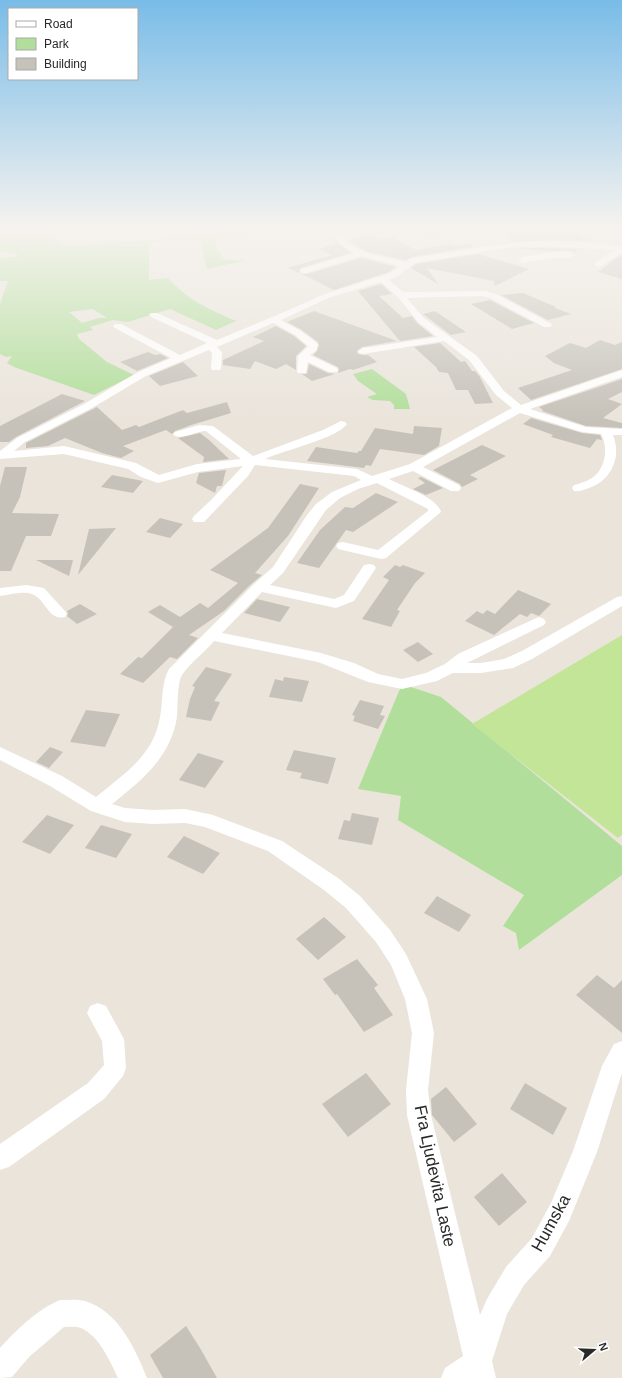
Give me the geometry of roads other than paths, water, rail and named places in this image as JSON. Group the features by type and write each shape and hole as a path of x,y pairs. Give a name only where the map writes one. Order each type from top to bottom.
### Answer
{"street":[{"path":"1,456 21,440 88,406 142,374 274,320 320,298 336,293"},
{"path":"401,294 457,293"},
{"path":"483,293 493,296 547,325"},
{"path":"401,294 407,304 421,320 473,358 500,393 519,408 564,424 606,432 622,432"},
{"path":"154,315 213,344 217,352 216,368"},
{"path":"274,320 298,333 313,345 312,349 303,356 302,371"},
{"path":"118,326 179,358"},
{"path":"363,351 446,338"},
{"path":"303,356 333,370"},
{"path":"97,806 138,772 161,744 170,711 171,682 181,665 258,587 278,570 321,507 336,495 354,486 414,467 519,408 622,373"},
{"path":"199,519 216,503 252,461 266,454 327,432 341,424"},
{"path":"179,434 199,428 209,428 252,461"},
{"path":"578,488 598,480 604,474 611,456 616,450 606,432"},
{"path":"1,456 64,450 132,466 154,479 197,468 252,461 357,473 430,504 434,508 435,512 381,554 343,546"},
{"path":"414,467 455,488"},
{"path":"258,587 336,604 349,598 369,568"},
{"path":"0,592 26,589 39,591 60,614"},
{"path":"451,668 481,668 507,664 622,600"},
{"path":"211,636 321,658 374,678 402,684 432,676 451,668 463,658 539,622"},
{"name":"Fra Ljudevita Laste","path":"0,753 56,781 97,806 125,815 153,817 185,816 207,820 275,846 331,884 353,902 383,936 399,960 416,999 423,1033 417,1090 419,1115 480,1371"},
{"path":"0,1158 96,1090 115,1068 113,1039 98,1013"},
{"name":"Humska","path":"480,1371 496,1308 515,1276 541,1248 560,1212 585,1152 613,1066 622,1052"},
{"path":"2,1367 19,1346 60,1313 85,1315 102,1326 119,1350 133,1378"},
{"path":"455,1378 480,1371"}]}
